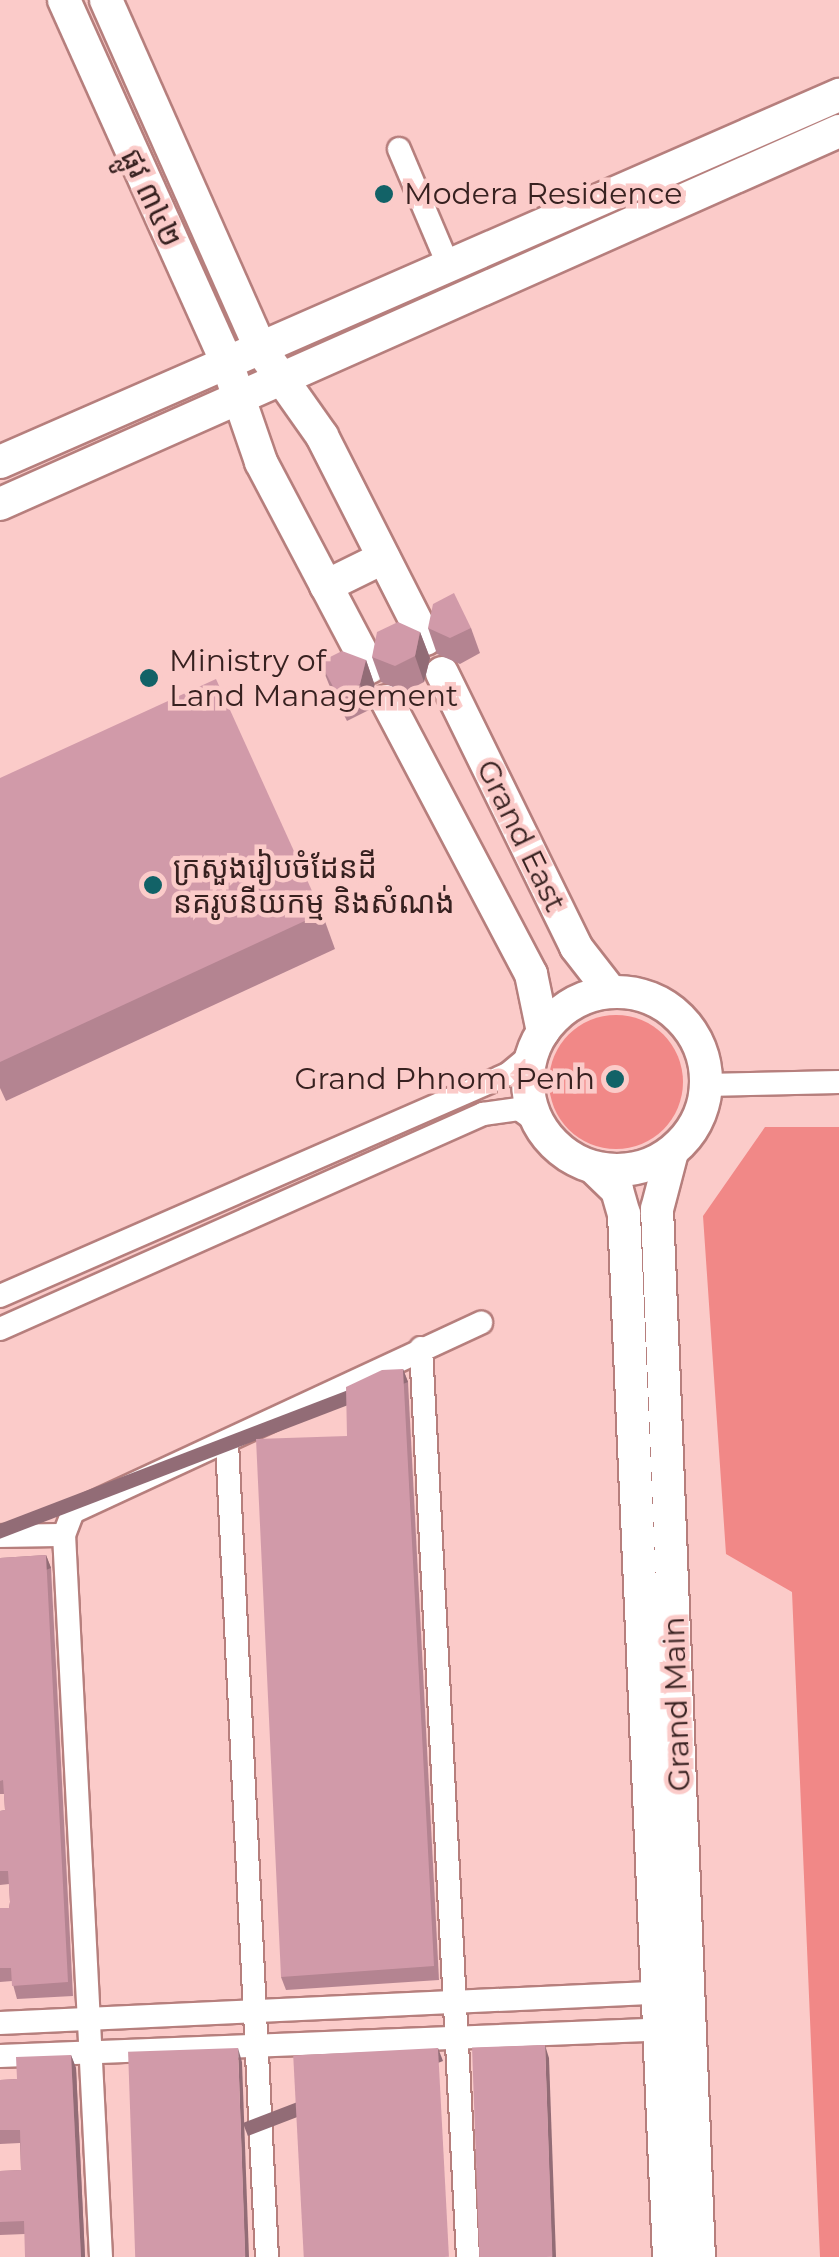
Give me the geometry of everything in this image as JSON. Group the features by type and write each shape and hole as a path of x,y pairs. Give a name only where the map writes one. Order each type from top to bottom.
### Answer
{"street":[{"name":"ផ្លូវ ៣៤២","path":"64,0 227,363 238,396"},
{"name":"ផ្លូវ ៣៤២","path":"106,0 260,348 281,377"},
{"path":"0,462 839,95"},
{"path":"0,504 839,131"},
{"path":"399,148 449,267"},
{"path":"281,377 322,436 424,639"},
{"path":"238,396 261,462 369,667"},
{"path":"326,586 383,558"},
{"name":"Grand East","path":"442,672 576,947 610,992"},
{"name":"Grand East","path":"387,700 531,974 538,1043"},
{"path":"440,800 490,774"},
{"path":"0,1296 508,1074 582,999 610,992 656,1001 678,1015 702,1054 706,1085 701,1110 672,1152 626,1170 594,1168 566,1155 538,1122 519,1110 483,1114 0,1329"},
{"path":"538,1043 528,1082 538,1122"},
{"path":"706,1085 839,1082"},
{"name":"Grand Main","path":"672,1152 658,1210 672,1992"},
{"name":"Grand Main","path":"594,1168 617,1190 624,1214 674,2029 699,2257"},
{"path":"100,2257 64,1536 73,1512 97,1496 227,1444 421,1348 482,1323"},
{"path":"421,1348 468,2257"},
{"path":"227,1444 266,2257"},
{"path":"0,1536 64,1536"},
{"path":"0,2023 672,1992"},
{"path":"0,2056 459,2034 674,2029"},
{"name":"Grand Main","path":"669,2257 674,2029"}],"shaded area":[{"path":"616,1015 641,1021 663,1035 677,1057 683,1082 677,1107 663,1129 641,1143 616,1149 591,1143 569,1129 555,1107 549,1082 555,1057 569,1035 591,1021"},
{"path":"765,1127 839,1127 839,2257 820,2257 792,1592 726,1554 703,1216"}],"building":[{"path":"454,593 471,628 450,638 428,628 433,604"},
{"path":"398,622 420,632 415,656 395,666 372,657 377,632"},
{"path":"342,651 366,660 360,684 338,696 320,662"},
{"name":"ក្រសួងរៀបចំដែនដី នគរូបនីយកម្ម និងសំណង់","path":"216,679 322,913 0,1062 0,778"},
{"path":"403,1369 434,1966 281,1977 256,1439 347,1436 346,1387 382,1370"},
{"path":"46,1555 68,1982 12,1986 11,1968 0,1968 0,1908 9,1908 10,1902 8,1871 0,1871 0,1811 5,1810 3,1780 0,1781 0,1558"},
{"path":"545,2045 552,2257 479,2257 472,2048"},
{"path":"238,2048 245,2257 135,2257 128,2052"},
{"path":"438,2048 449,2257 304,2257 293,2056"},
{"path":"71,2055 81,2257 25,2257 24,2221 0,2222 0,2171 21,2170 20,2130 0,2130 0,2080 17,2079 16,2057"}],"place":[{"name":"Modera Residence","path":"384,194"},
{"name":"Ministry of Land Management","path":"149,678"},
{"name":"ក្រសួងរៀបចំដែនដី នគរូបនីយកម្ម និងសំណង់","path":"153,885"},
{"name":"Grand Phnom Penh","path":"615,1079"}]}
